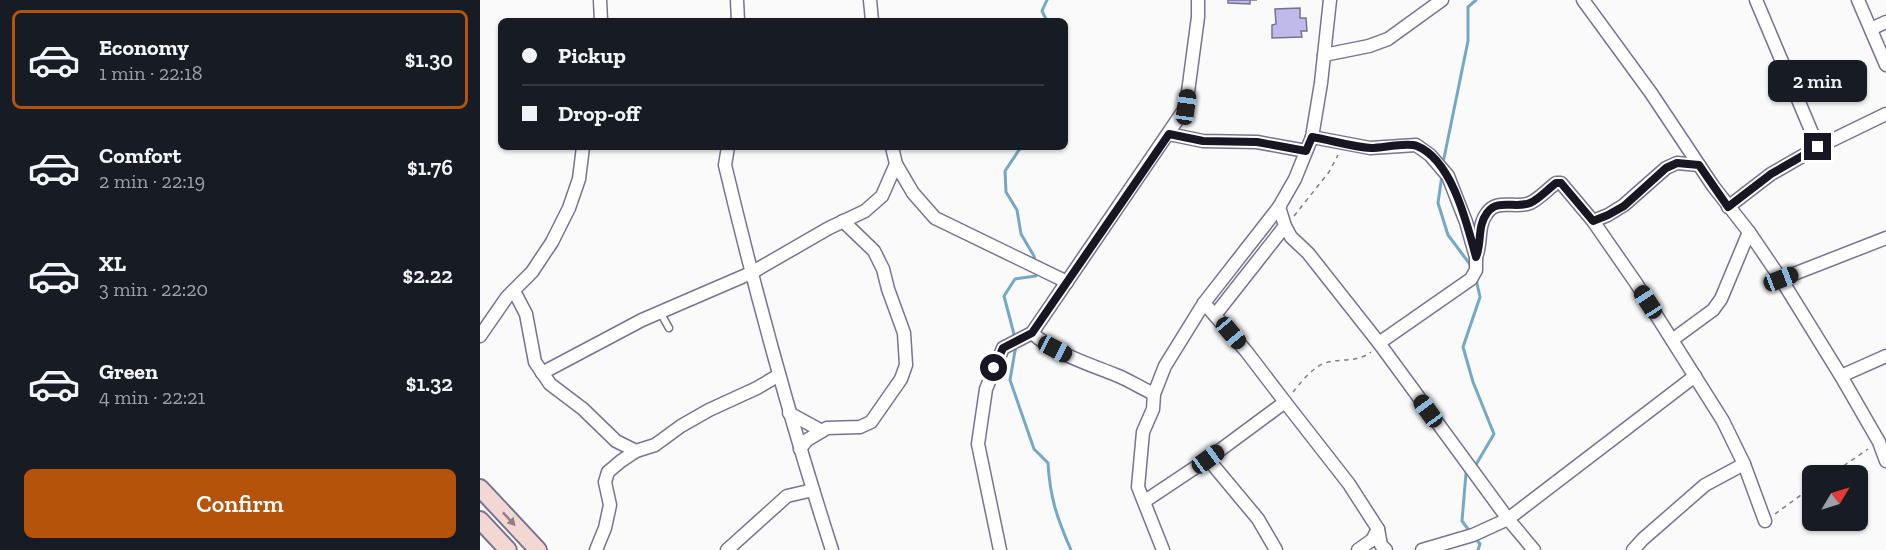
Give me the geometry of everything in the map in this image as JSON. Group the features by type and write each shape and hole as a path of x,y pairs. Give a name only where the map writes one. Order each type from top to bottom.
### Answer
{"main road":[{"path":"480,488 538,550"},
{"path":"480,520 508,550"}],"street":[{"path":"600,0 601,18"},
{"path":"737,0 738,18"},
{"path":"870,0 872,18"},
{"path":"1000,550 978,444 986,389 1003,348 1032,333 1186,107 1198,17 1198,0"},
{"path":"1163,550 1138,487 1143,432 1153,409 1154,394 1165,366 1204,303 1279,207 1295,179 1312,137 1321,83 1330,0"},
{"path":"1324,55 1370,46 1388,39 1442,0"},
{"path":"1584,0 1652,93 1728,207 1749,232 1781,279 1841,376 1879,442 1886,461"},
{"path":"1756,0 1818,147"},
{"path":"1858,0 1886,65"},
{"path":"1871,28 1886,22"},
{"path":"1728,207 1771,174 1818,147 1886,114"},
{"path":"1169,134 1203,141 1257,142 1306,151"},
{"path":"1312,137 1370,148 1416,145 1430,155 1448,176 1466,222 1476,257 1476,270 1471,279 1379,343"},
{"path":"480,336 514,291 532,272 552,242 569,208 579,179 583,150"},
{"path":"728,150 725,165 750,273 789,413 831,550"},
{"path":"893,150 896,164 913,193 935,218 1067,282"},
{"path":"1593,221 1624,206 1666,168 1677,163 1699,165"},
{"path":"542,373 660,312 750,273 865,211 882,196 896,164"},
{"path":"1476,257 1480,249 1481,226 1487,212 1495,206 1521,206 1532,202 1556,183 1561,183 1593,221 1723,421 1744,464 1765,521"},
{"path":"1279,207 1291,237 1308,253 1379,343 1508,519 1534,550"},
{"path":"800,449 807,440 827,428 860,427 871,422 901,379 906,365 904,333 883,269 874,251 843,221"},
{"path":"1215,315 1285,226"},
{"path":"1672,340 1713,309 1721,299 1749,232"},
{"path":"1781,279 1886,238"},
{"path":"514,291 526,314 535,362 550,384 583,409 616,441 636,451"},
{"path":"1204,303 1350,484 1378,529 1381,545 1386,550"},
{"path":"1032,333 1044,343 1067,355 1118,375 1154,394"},
{"path":"1841,376 1886,356"},
{"path":"596,550 605,528 610,505 605,482 608,472 636,451 655,446 681,426 709,410 758,388 779,375"},
{"path":"1422,550 1473,535 1508,519 1695,376"},
{"path":"1145,501 1208,459 1285,402"},
{"path":"789,413 822,431"},
{"path":"616,441 621,451 621,461"},
{"path":"1208,459 1258,519 1276,550"},
{"path":"1633,550 1705,485 1744,464"},
{"path":"727,550 787,496 813,490"},
{"path":"1358,550 1372,540 1378,529"}],"lane":[{"path":"660,312 669,328"}],"path":[{"path":"1285,226 1305,205 1329,172 1344,143"},
{"path":"1285,402 1298,385 1319,366 1327,362 1364,358 1379,343"},
{"path":"1845,465 1879,442"},
{"path":"1765,521 1802,494"}],"building":[{"path":"1228,0 1250,0 1250,4 1228,3"},
{"path":"1300,8 1300,18 1306,18 1307,31 1301,31 1302,37 1272,38 1272,25 1276,24 1275,9"}],"waterway":[{"path":"1046,18 1042,11 1047,0"},
{"path":"1443,163 1468,41 1468,7 1476,0"},
{"path":"1019,150 1005,171 1006,192 1017,210 1021,234 1034,256 1035,263"},
{"path":"1442,175 1438,203 1448,235 1472,267"},
{"path":"1015,338 1004,296 1015,279 1036,276 1036,272"},
{"path":"1474,468 1494,434 1473,382 1463,347 1480,297 1476,279"},
{"path":"1016,345 1010,380 1034,449 1048,463 1055,508 1071,550"},
{"path":"1469,472 1466,473 1462,521 1471,533"},
{"path":"1475,538 1480,544 1478,550"}],"route":[{"path":"994,368 1003,348 1032,333 1169,134 1203,141 1257,142 1306,151 1312,137 1370,148 1416,145 1430,155 1448,176 1466,222 1476,257 1480,249 1481,226 1487,212 1495,206 1506,204 1521,206 1532,202 1556,183 1561,183 1593,221 1624,206 1666,168 1677,163 1699,165 1728,207 1771,174 1818,147"}]}
